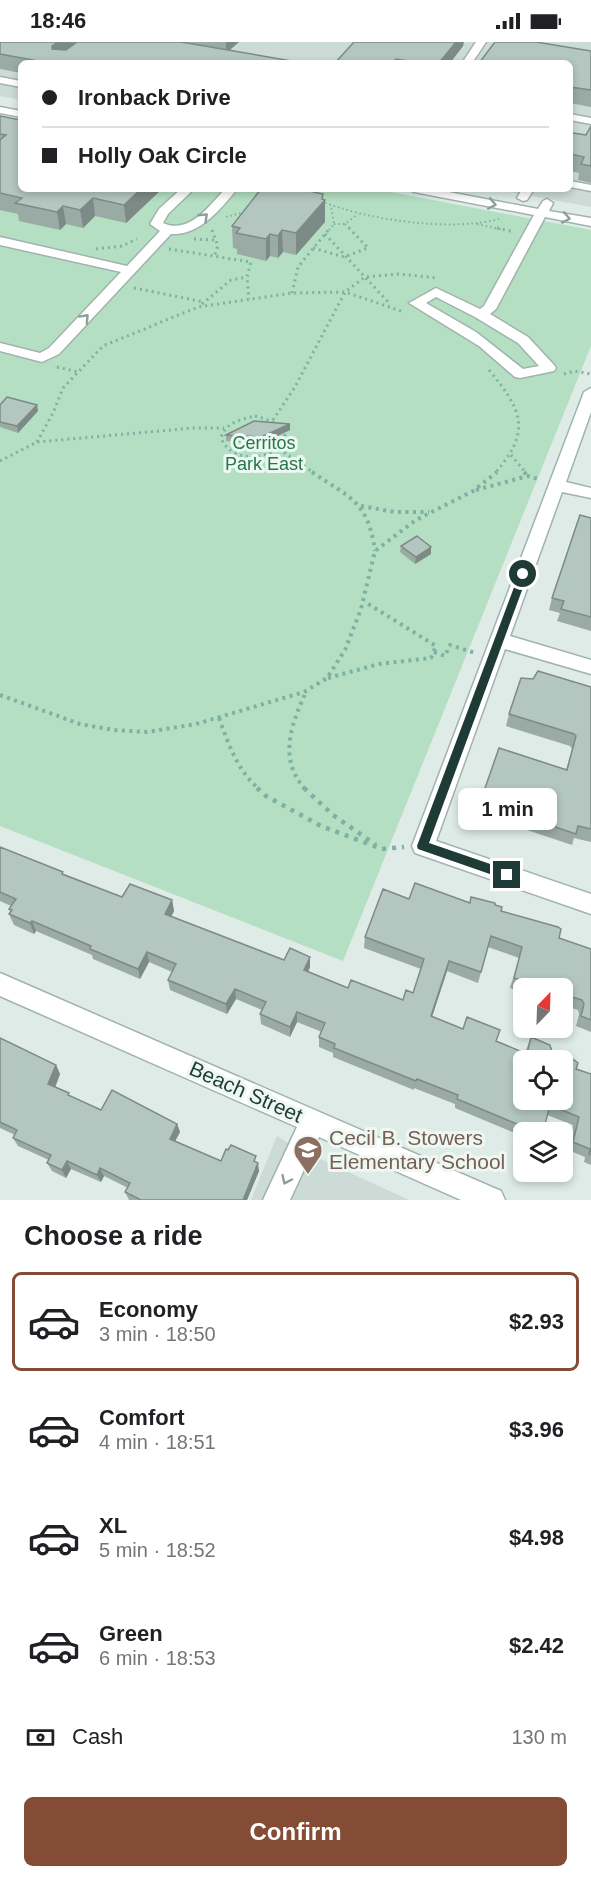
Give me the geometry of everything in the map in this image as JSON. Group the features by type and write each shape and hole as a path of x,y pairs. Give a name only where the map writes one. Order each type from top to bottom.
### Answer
{"street":[{"path":"469,60 481,42"},
{"path":"0,80 18,83"},
{"path":"0,101 18,104"},
{"path":"0,111 18,114"},
{"path":"573,185 591,188"},
{"path":"185,192 158,219 156,224 169,229 184,230 193,227 228,192"},
{"path":"435,192 545,208 591,211"},
{"path":"504,192 525,194 545,208 591,222"},
{"path":"480,314 492,304 545,208"},
{"path":"0,347 42,358 54,351 169,229"},
{"path":"0,241 130,270"},
{"path":"436,292 480,314 523,340 549,368 520,374 495,350 458,325 416,303 436,292"},
{"path":"591,392 423,846 591,904"},
{"path":"556,485 591,494"},
{"path":"499,640 591,668"},
{"name":"Beach Street","path":"0,984 492,1200"},
{"path":"276,1200 313,1121"}],"path":[{"path":"259,192 259,197 269,197"},
{"path":"314,198 358,214 410,223 474,223 506,217"},
{"path":"220,220 244,213 252,205"},
{"path":"330,205 334,224"},
{"path":"292,293 298,267 325,234 334,224 345,224 358,214"},
{"path":"474,223 530,235"},
{"path":"314,248 346,256 369,248 345,224"},
{"path":"214,226 212,236 218,246 214,257"},
{"path":"325,234 392,307"},
{"path":"154,246 251,262 247,277 249,299"},
{"path":"273,420 295,387 345,292 365,277 417,274 442,279"},
{"path":"198,307 231,280 247,277"},
{"path":"116,286 204,302"},
{"path":"37,442 53,414 63,388 103,346 198,307 292,293 345,292 412,316"},
{"path":"473,491 498,471 511,455 517,442 519,418 512,398 487,367"},
{"path":"574,371 591,374"},
{"path":"0,461 37,442 193,428 224,428 243,417 255,416 273,420 285,428 287,436 285,444 266,456 240,456 223,444 221,436 224,428"},
{"path":"279,449 361,506 383,512 409,515 430,512"},
{"path":"511,455 528,476"},
{"path":"375,551 430,512 473,491 528,476 556,485"},
{"path":"327,678 354,632 364,602 375,551 372,528 361,506"},
{"path":"0,695 55,716 96,727 130,732 163,731 307,691 327,678 388,662 431,658 436,646 364,602"},
{"path":"434,652 445,656 450,645 492,659"},
{"path":"307,691 291,724 289,764 297,782 331,814 382,849"},
{"path":"219,717 237,762 248,780 266,796 321,826 382,849 423,846"}],"shaded area":[{"path":"0,42 591,42 591,207 510,192 573,192 573,60 18,60 18,99 0,96"},
{"name":"Cecil B. Stowers Elementary School","path":"277,1136 298,1149 409,1200 251,1200"}],"green space":[{"name":"Cerritos Park East","path":"18,191 391,192 591,230 591,346 343,961 0,826 0,202"}],"building":[{"path":"0,42 58,42 52,46 52,49 66,50 77,42 181,42 286,60 33,60 0,54"},
{"path":"354,42 456,42 441,60 338,60"},
{"path":"495,42 536,42 591,51 591,90 573,87 573,60 481,60"},
{"path":"0,116 18,119 18,192 138,192 124,205 93,198 80,210 63,206 57,212 15,203 22,198 0,193 0,140 6,135 0,134"},
{"path":"591,126 591,166 581,164 584,157 573,155 573,133 586,135"},
{"path":"259,192 314,192 323,194 322,199 325,200 296,233 282,230 278,236 270,234 266,239 236,233 240,228 232,226"},
{"path":"7,397 37,405 17,426 0,422 0,405"},
{"path":"254,421 290,424 261,437 226,435"},
{"path":"580,515 591,518 591,617 561,609 564,601 552,598"},
{"path":"417,536 431,547 416,557 401,546"},
{"path":"538,671 591,687 591,829 578,826 576,834 494,806 496,795 484,791 499,748 567,770 576,736 574,734 509,714 521,678 533,679"},
{"path":"0,847 122,897 130,884 172,900 165,914 284,960 290,948 310,957 304,970 348,988 351,980 403,1000 406,990 413,993 424,959 365,937 383,889 409,899 415,883 470,903 471,897 495,903 502,907 501,911 558,927 561,929 559,938 591,949 591,1020 581,1016 584,1004 582,1000 573,997 573,978 514,978 522,947 491,936 481,972 449,961 431,1016 463,1029 467,1017 500,1030 496,1041 517,1050 513,1050 513,1110 549,1110 546,1122 513,1122 457,1099 458,1095 334,1048 335,1044 319,1037 325,1023 297,1012 290,1027 260,1014 266,1002 235,989 226,1004 168,980 176,964 147,952 138,969 90,949 91,946 32,921 30,923 9,914 12,910 9,909 16,899 0,892"},
{"path":"0,1038 56,1065 48,1084 69,1093 68,1095 101,1110 112,1090 177,1124 170,1139 221,1161 226,1149 228,1150 231,1145 256,1156 254,1161 258,1163 243,1200 141,1200 125,1192 130,1183 100,1168 97,1175 67,1161 62,1170 47,1163 51,1155 13,1138 17,1130 0,1122"},
{"path":"531,1038 550,1045 552,1050 528,1050"},
{"path":"573,1059 578,1063 576,1069 591,1074 591,1155 589,1154 590,1149 573,1142 579,1117 562,1110 573,1110"}],"place":[{"name":"Cecil B. Stowers Elementary School","path":"308,1176"}],"route":[{"path":"507,875 423,846 523,574"}]}
